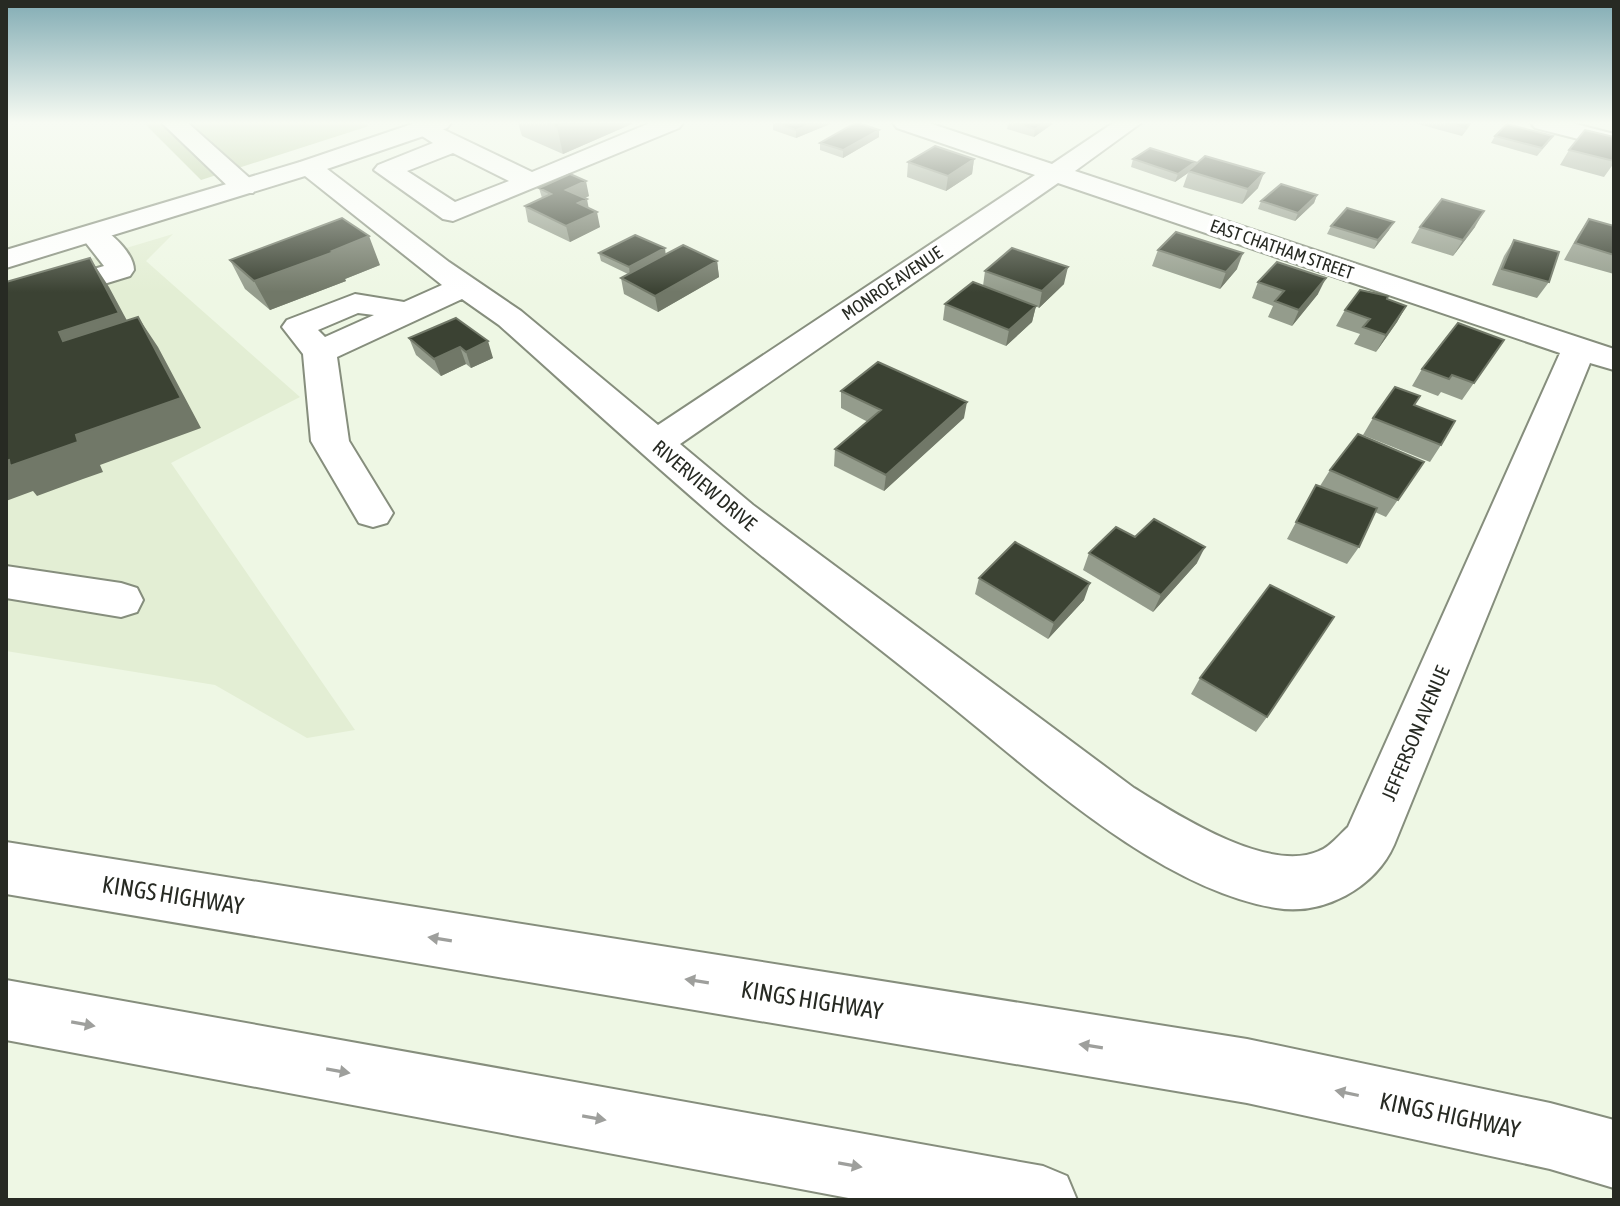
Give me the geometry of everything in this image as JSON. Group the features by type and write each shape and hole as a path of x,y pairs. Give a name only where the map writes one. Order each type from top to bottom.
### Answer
{"street":[{"path":"236,179 244,187"},
{"path":"6,259 269,179"},
{"name":"RIVERVIEW DRIVE","path":"325,179 560,359 739,515 1105,797"},
{"path":"401,179 453,213 538,179"},
{"path":"526,179 531,182"},
{"name":"MONROE AVENUE","path":"655,444 1048,179"},
{"name":"EAST CHATHAM STREET","path":"1072,179 1596,354"},
{"path":"375,219 432,199"},
{"path":"6,305 89,282 119,270 119,262 93,234"},
{"path":"373,513 330,441 320,352 465,286"},
{"name":"JEFFERSON AVENUE","path":"1105,797 1180,845 1241,874 1285,884 1325,879 1355,860 1367,845 1596,354"},
{"path":"6,582 121,600"},
{"name":"KINGS HIGHWAY","path":"6,868 1247,1071 1550,1136 1614,1154"},
{"path":"6,1010 1043,1200"}],"shaded area":[{"path":"173,234 146,261 300,397 171,463 355,730 307,738 215,685 6,651 6,284"}],"building":[{"path":"558,179 582,179 586,181 566,190 587,199 578,203 597,212 566,226 525,206 551,194 539,188"},
{"path":"1216,179 1258,179 1248,189"},
{"path":"1281,184 1317,195 1298,213 1261,201"},
{"path":"1442,199 1484,211 1463,240 1420,227"},
{"path":"1347,208 1394,222 1378,240 1331,226"},
{"path":"342,218 369,236 254,281 230,260"},
{"path":"1589,219 1614,226 1614,255 1575,243"},
{"path":"1176,232 1243,253 1226,272 1158,250"},
{"path":"635,235 665,248 629,267 599,253"},
{"path":"1514,240 1559,252 1549,282 1502,269"},
{"path":"683,245 717,261 655,296 621,278"},
{"path":"1012,248 1068,267 1042,291 985,271"},
{"path":"90,258 119,313 59,332 63,341 138,317 181,398 76,435 78,442 10,466 9,460 6,461 6,282"},
{"path":"1277,262 1326,278 1299,310 1275,301 1284,291 1258,282"},
{"path":"973,282 1036,306 1009,330 945,304"},
{"path":"1360,290 1388,296 1387,299 1406,306 1386,335 1363,327 1370,319 1345,310"},
{"path":"456,318 488,341 466,352 460,347 434,359 409,338"},
{"path":"1458,323 1504,340 1474,383 1452,375 1449,379 1422,369"},
{"path":"878,362 967,402 886,475 835,449 881,410 841,391"},
{"path":"1395,387 1420,396 1414,405 1455,421 1441,445 1373,418"},
{"path":"1358,434 1424,462 1398,500 1330,470"},
{"path":"1316,485 1377,508 1359,547 1296,522"},
{"path":"1154,519 1205,547 1161,595 1089,553 1116,527 1135,537"},
{"path":"1015,542 1090,583 1054,623 979,578"},
{"path":"1270,585 1334,617 1267,717 1200,678"}]}
